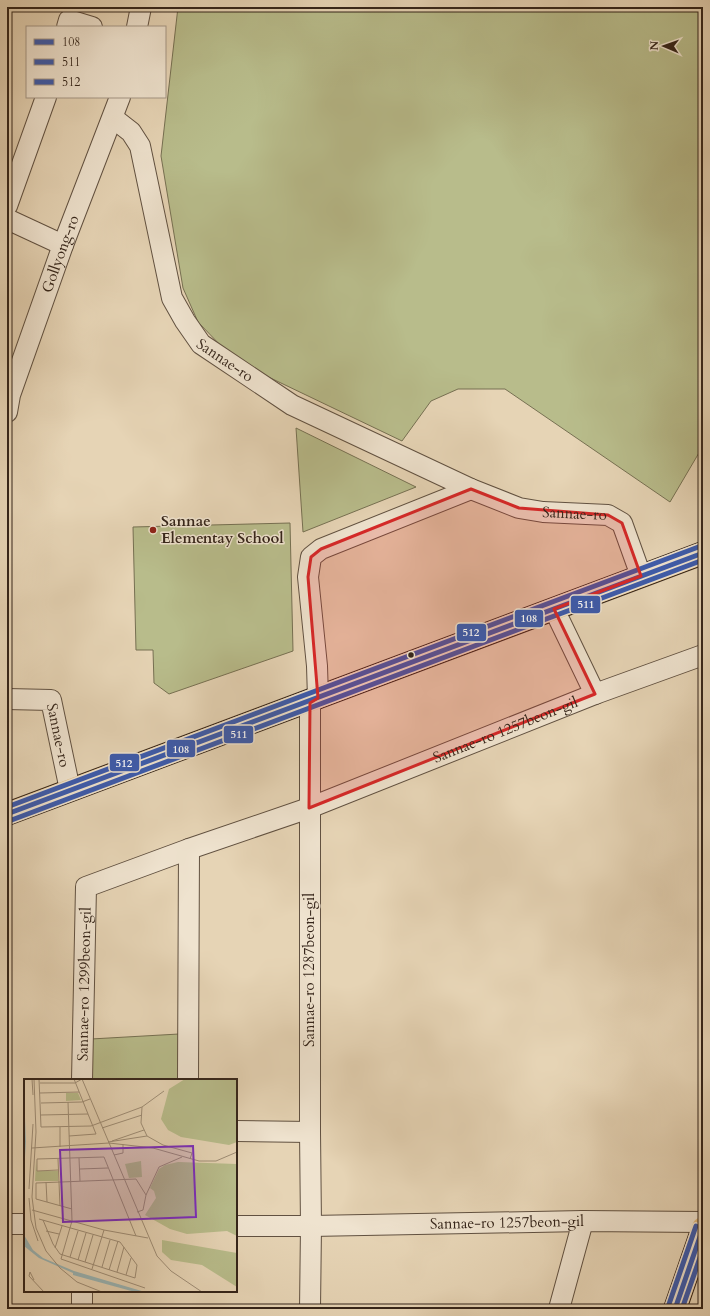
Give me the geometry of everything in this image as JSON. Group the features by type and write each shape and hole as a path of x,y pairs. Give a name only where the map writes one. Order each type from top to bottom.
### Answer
{"main road":[{"name":"Sannae-ro","path":"7,814 703,553"},
{"path":"676,1309 703,1228"}],"street":[{"path":"137,26 141,7"},
{"path":"68,24 84,26"},
{"path":"7,206 46,98"},
{"name":"Gollyong-ro","path":"7,412 10,395 63,245 120,98"},
{"name":"Sannae-ro","path":"113,118 131,132 140,146 172,298 185,321 201,344 292,405 471,489 519,508 543,512 608,515 622,523 641,576"},
{"path":"7,219 63,245"},
{"path":"318,698 317,666 308,576 311,557 321,549 471,489"},
{"path":"554,609 595,694"},
{"name":"Sannae-ro 1257beon-gil","path":"309,808 595,694 703,655"},
{"name":"Sannae-ro 1287beon-gil","path":"310,1309 310,703 318,698"},
{"name":"Sannae-ro","path":"7,700 52,700 70,790"},
{"path":"188,1079 189,849 309,808"},
{"name":"Sannae-ro 1299beon-gil","path":"82,1079 86,887 189,849"},
{"path":"237,1131 310,1132"},
{"path":"558,1309 583,1221"},
{"name":"Sannae-ro 1257beon-gil","path":"311,1226 583,1221 703,1222"},
{"path":"7,1224 24,1224"},
{"path":"237,1226 311,1226"},
{"path":"82,1292 82,1309"}],"highlighted area":[{"path":"471,489 519,508 608,515 622,523 641,576 554,609 595,694 309,808 310,703 318,698 308,577 311,557 321,549"}],"green space":[{"path":"178,7 703,7 703,446 670,502 505,389 458,389 431,401 402,441 258,372 223,348 198,322 183,288 161,156"},
{"path":"296,428 416,487 303,532"},
{"path":"290,523 293,651 169,694 154,683 153,650 136,650 133,527"},
{"path":"179,1034 179,1079 91,1079 91,1039"}],"transit line":[{"name":"512","path":"7,807 701,546"},
{"name":"108","path":"7,814 703,553"},
{"name":"511","path":"9,821 703,560"},
{"name":"512","path":"668,1307 696,1226"},
{"name":"108","path":"675,1309 703,1228"},
{"name":"511","path":"682,1309 703,1249"}],"place":[{"name":"Sannae Elementay School","path":"153,530"}]}
